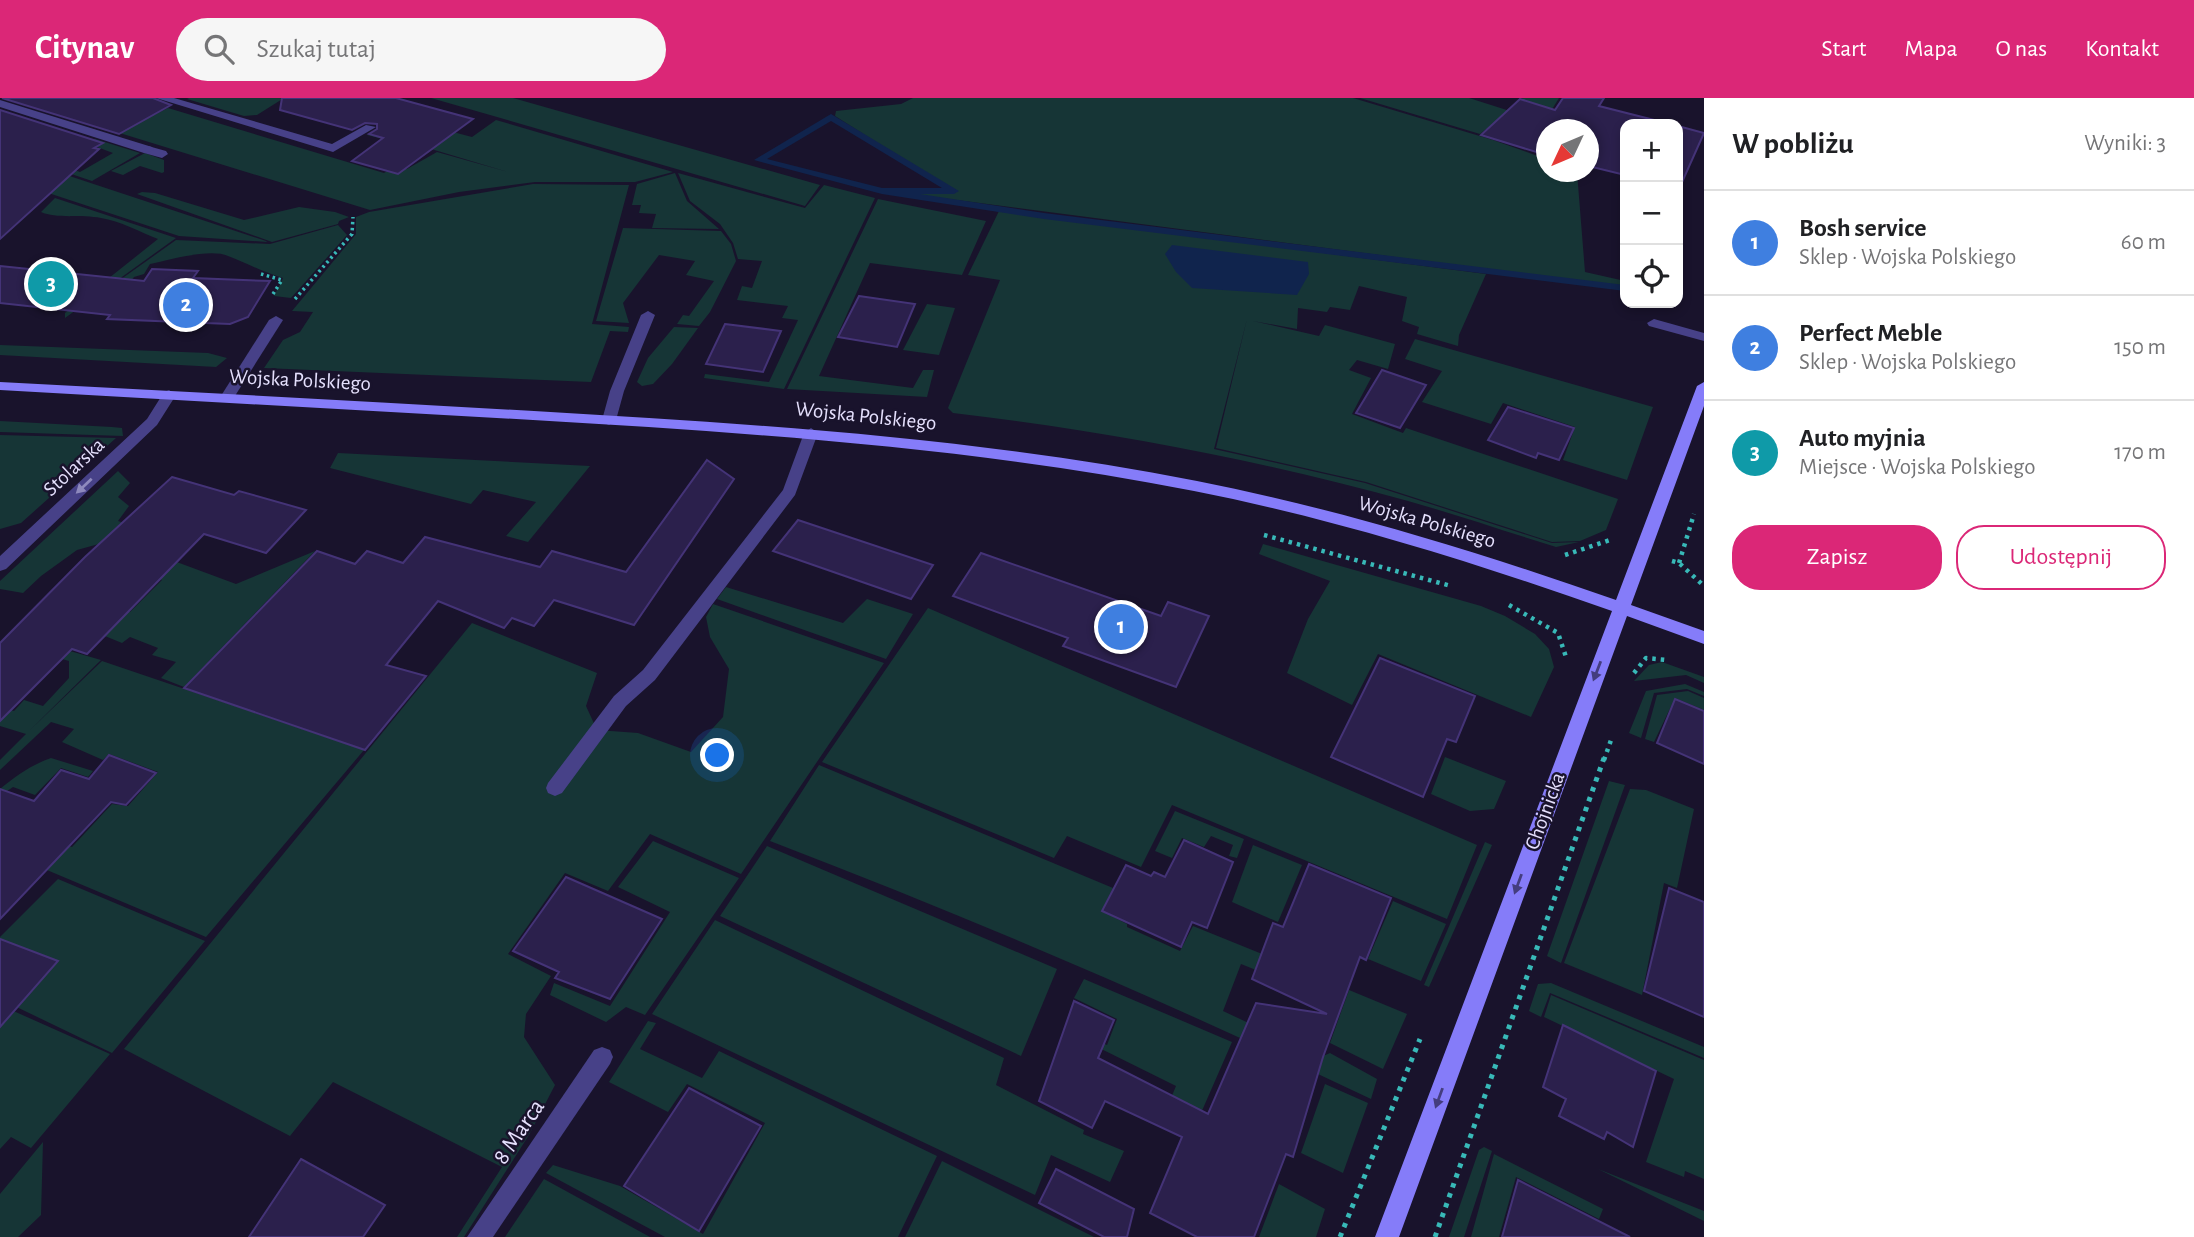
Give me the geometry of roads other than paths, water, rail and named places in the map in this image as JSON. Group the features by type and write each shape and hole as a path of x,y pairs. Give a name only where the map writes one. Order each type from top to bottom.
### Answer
{"street":[{"path":"162,98 333,148 370,127"},
{"path":"0,103 162,154"},
{"path":"609,420 617,391 648,315"},
{"path":"226,399 276,320"},
{"path":"1654,323 1704,337"},
{"name":"Chojnicka","path":"1387,1237 1704,386"},
{"name":"Wojska Polskiego","path":"0,387 811,433 978,450 1135,475 1253,498 1481,561 1622,607 1704,638"},
{"name":"Stolarska","path":"0,565 152,422 169,395"},
{"path":"555,788 620,701 649,676 790,491 811,433"},
{"name":"8 Marca","path":"479,1237 602,1057"}],"water":[{"path":"1172,245 1308,262 1309,274 1297,295 1192,288 1176,272 1165,254"}],"waterway":[{"path":"831,117 954,191 882,191 759,160 831,117"},
{"path":"882,191 1044,216 1620,287"}],"place":[{"name":"Auto myjnia","path":"51,284"},
{"name":"Perfect Meble","path":"186,305"},
{"name":"Bosh service","path":"1121,627"}]}
